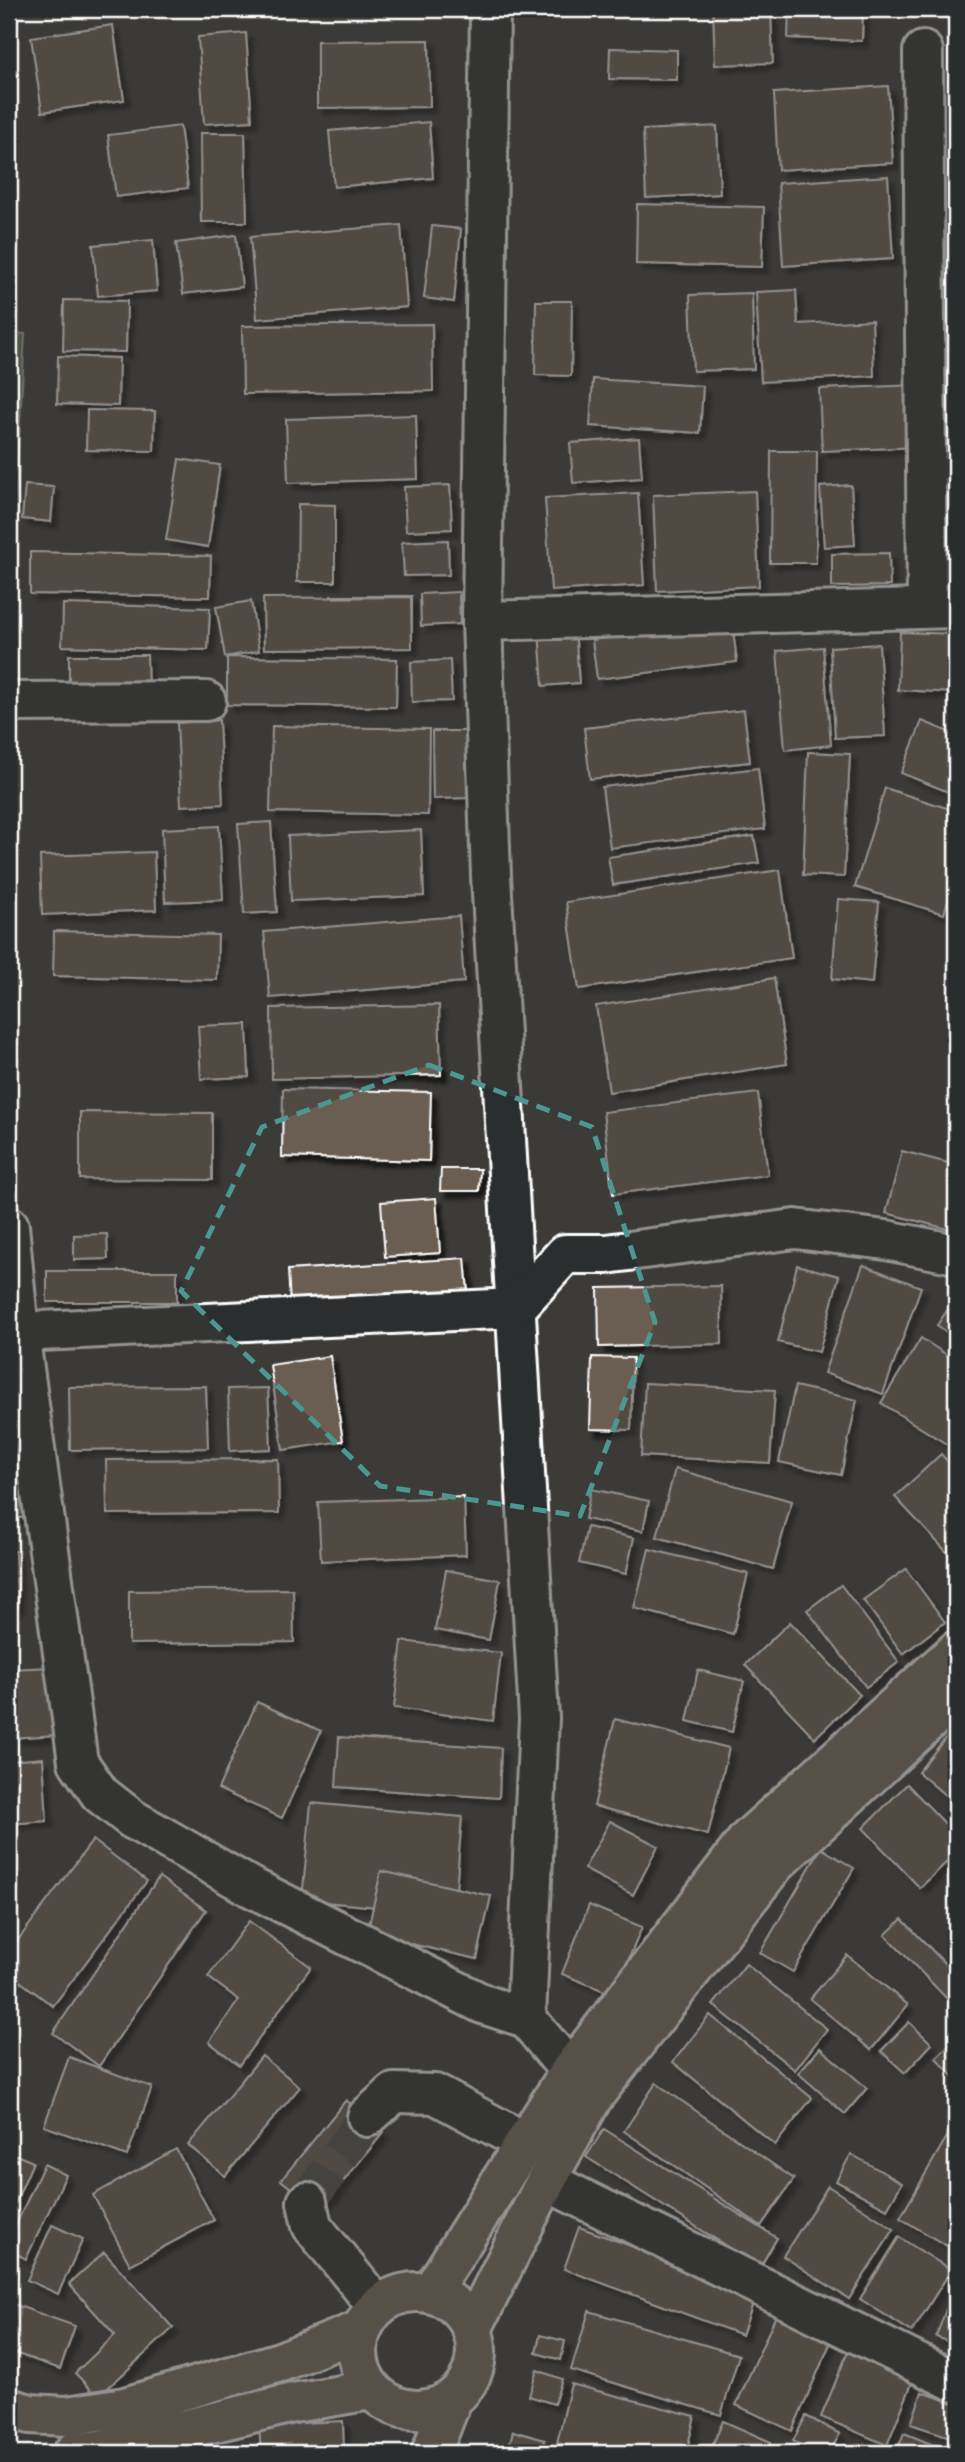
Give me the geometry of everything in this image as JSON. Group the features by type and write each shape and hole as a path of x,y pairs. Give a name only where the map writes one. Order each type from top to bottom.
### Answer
{"main road":[{"path":"431,2292 570,2071 748,1839 956,1651"},
{"path":"473,2327 546,2181 593,2096 775,1864 956,1696"},
{"path":"9,2408 30,2414 67,2416 125,2407 280,2362 369,2318 403,2292 431,2292 456,2305 473,2327 478,2354 470,2381 451,2402 431,2453"},
{"path":"369,2318 357,2361 371,2390 397,2408 424,2411 451,2402"},
{"path":"73,2453 100,2450 293,2403 371,2390"}],"street":[{"path":"490,9 482,621 491,876 539,1718 526,2018"},
{"path":"482,621 941,607 923,51"},
{"path":"9,702 206,701"},
{"path":"9,1226 19,1332 78,1762 100,1794 132,1819 249,1886 482,2004 526,2018 570,2071"},
{"path":"19,1332 516,1308 565,1254 606,1254 795,1229 886,1240 956,1254"},
{"path":"367,2117 394,2093 435,2094 526,2143"},
{"path":"546,2181 956,2382"},
{"path":"307,2202 312,2226 369,2318"}],"highlighted area":[{"path":"429,1065 592,1127 655,1322 580,1516 380,1486 181,1291 262,1127"}],"green space":[{"path":"9,333 25,334 9,611"}],"building":[{"path":"713,9 771,9 773,63 715,65"},
{"path":"789,9 863,9 862,41 788,38"},
{"path":"113,25 124,100 42,112 31,37"},
{"path":"246,33 252,121 204,124 198,37"},
{"path":"429,40 430,107 317,108 317,41"},
{"path":"610,48 677,50 677,80 609,79"},
{"path":"888,86 893,163 778,170 774,93"},
{"path":"429,122 433,178 334,187 329,131"},
{"path":"180,126 188,188 116,197 108,135"},
{"path":"717,126 720,194 646,198 643,130"},
{"path":"200,133 245,133 247,222 201,222"},
{"path":"888,176 893,259 783,266 778,183"},
{"path":"637,204 764,207 762,267 636,264"},
{"path":"401,225 407,307 257,319 250,237"},
{"path":"432,226 461,229 454,302 424,298"},
{"path":"236,235 242,287 183,294 176,243"},
{"path":"153,240 157,291 98,296 93,245"},
{"path":"796,290 798,324 872,320 874,376 761,382 756,292"},
{"path":"752,293 754,369 693,371 690,295"},
{"path":"64,300 127,301 126,352 63,351"},
{"path":"536,301 572,301 571,376 535,375"},
{"path":"432,324 433,391 243,394 242,326"},
{"path":"58,356 119,358 118,406 57,404"},
{"path":"593,379 703,386 700,433 590,426"},
{"path":"918,385 920,447 822,451 819,389"},
{"path":"87,410 155,411 154,451 86,450"},
{"path":"416,415 418,479 288,483 286,419"},
{"path":"639,438 642,478 573,483 570,443"},
{"path":"771,451 817,451 816,563 770,563"},
{"path":"179,459 220,465 208,547 166,540"},
{"path":"25,485 54,487 51,522 22,519"},
{"path":"450,485 452,529 406,531 404,487"},
{"path":"851,485 855,545 824,547 820,487"},
{"path":"755,491 759,586 657,591 653,495"},
{"path":"638,493 644,585 551,591 545,498"},
{"path":"298,504 335,505 335,582 297,582"},
{"path":"448,540 449,575 404,576 402,542"},
{"path":"30,552 211,556 210,597 30,594"},
{"path":"889,553 890,586 832,587 832,554"},
{"path":"459,592 460,624 421,626 420,594"},
{"path":"331,596 412,596 412,643 331,643"},
{"path":"411,597 412,648 264,649 263,598"},
{"path":"251,601 259,651 225,657 216,607"},
{"path":"63,604 210,608 208,650 62,646"},
{"path":"732,622 737,662 597,679 592,640"},
{"path":"575,628 579,683 543,686 539,631"},
{"path":"900,632 956,634 956,693 898,690"},
{"path":"879,644 885,736 835,738 830,647"},
{"path":"823,647 831,745 785,750 777,651"},
{"path":"69,655 147,655 148,691 69,691"},
{"path":"227,657 397,659 396,707 227,705"},
{"path":"450,660 452,701 412,702 411,662"},
{"path":"744,710 750,762 590,779 584,728"},
{"path":"219,720 223,804 181,806 177,723"},
{"path":"922,721 956,735 956,795 901,773"},
{"path":"272,726 429,729 428,815 270,812"},
{"path":"432,731 466,731 468,798 433,799"},
{"path":"808,752 850,754 844,877 803,875"},
{"path":"758,768 765,829 610,848 602,787"},
{"path":"885,788 956,811 956,873 944,914 855,887"},
{"path":"271,822 277,912 244,914 238,824"},
{"path":"219,826 223,900 165,902 162,829"},
{"path":"421,830 424,896 291,901 288,836"},
{"path":"754,836 759,863 613,885 608,857"},
{"path":"154,852 156,910 42,915 40,856"},
{"path":"780,870 792,958 579,989 566,902"},
{"path":"838,899 879,902 872,983 832,979"},
{"path":"459,916 464,982 270,998 264,932"},
{"path":"54,931 218,935 217,980 53,976"},
{"path":"774,978 787,1064 609,1092 596,1006"},
{"path":"439,1005 441,1075 272,1079 271,1008"},
{"path":"247,1024 249,1077 201,1079 198,1026"},
{"path":"283,1089 431,1092 429,1161 282,1157"},
{"path":"758,1093 768,1175 613,1194 603,1112"},
{"path":"80,1112 212,1113 212,1180 80,1179"},
{"path":"902,1151 956,1165 956,1231 886,1213"},
{"path":"441,1169 480,1169 479,1191 440,1191"},
{"path":"436,1198 440,1253 385,1257 381,1202"},
{"path":"107,1234 108,1259 74,1260 74,1235"},
{"path":"465,1258 468,1292 290,1304 288,1270"},
{"path":"797,1265 839,1276 819,1352 778,1342"},
{"path":"863,1265 921,1287 883,1394 824,1373"},
{"path":"47,1271 177,1271 177,1302 47,1302"},
{"path":"721,1286 722,1344 599,1347 598,1288"},
{"path":"956,1298 956,1339 937,1325"},
{"path":"921,1338 956,1361 956,1450 881,1403"},
{"path":"330,1356 343,1441 283,1450 270,1365"},
{"path":"592,1357 633,1358 631,1430 590,1429"},
{"path":"645,1383 775,1390 770,1463 641,1456"},
{"path":"206,1386 208,1448 70,1450 69,1387"},
{"path":"795,1386 857,1400 841,1475 779,1462"},
{"path":"268,1388 271,1449 230,1451 228,1389"},
{"path":"941,1454 956,1471 956,1562 895,1497"},
{"path":"278,1459 279,1513 107,1514 106,1460"},
{"path":"29,1462 32,1496 9,1498 9,1463"},
{"path":"675,1469 792,1501 773,1569 657,1537"},
{"path":"591,1489 649,1501 643,1531 585,1519"},
{"path":"464,1497 466,1555 321,1561 318,1502"},
{"path":"36,1499 38,1516 9,1519 9,1501"},
{"path":"587,1527 634,1538 626,1574 579,1563"},
{"path":"649,1549 748,1574 733,1634 634,1608"},
{"path":"9,1551 15,1551 18,1607 9,1607"},
{"path":"906,1569 945,1622 903,1654 863,1600"},
{"path":"446,1570 500,1580 489,1640 435,1630"},
{"path":"841,1585 899,1662 866,1687 807,1610"},
{"path":"293,1589 294,1642 129,1644 129,1591"},
{"path":"790,1622 860,1695 815,1738 745,1665"},
{"path":"402,1641 501,1653 493,1721 394,1708"},
{"path":"52,1667 57,1735 9,1738 9,1669"},
{"path":"698,1670 744,1681 732,1732 687,1721"},
{"path":"257,1702 321,1731 282,1818 218,1789"},
{"path":"615,1719 729,1748 708,1835 594,1806"},
{"path":"952,1730 956,1733 956,1798 953,1802 918,1772"},
{"path":"339,1737 501,1748 499,1798 336,1787"},
{"path":"43,1758 47,1821 9,1824 9,1761"},
{"path":"907,1784 956,1835 956,1853 920,1888 863,1828"},
{"path":"311,1803 462,1817 454,1914 302,1900"},
{"path":"610,1821 658,1846 633,1895 584,1869"},
{"path":"93,1840 147,1881 53,2006 9,1973 9,1952"},
{"path":"821,1848 854,1868 793,1972 760,1953"},
{"path":"381,1871 491,1896 477,1959 367,1934"},
{"path":"159,1877 206,1910 99,2066 53,2033"},
{"path":"589,1905 642,1927 614,1995 562,1974"},
{"path":"902,1919 956,1975 956,2008 885,1935"},
{"path":"249,1921 311,1967 239,2065 209,2042 239,2000 208,1977"},
{"path":"847,1955 908,2005 871,2050 810,1999"},
{"path":"746,1964 827,2029 795,2070 713,2005"},
{"path":"710,2015 812,2098 775,2145 673,2062"},
{"path":"909,2022 932,2044 905,2073 881,2051"},
{"path":"956,2038 956,2079 936,2058"},
{"path":"820,2048 867,2088 845,2114 798,2073"},
{"path":"262,2056 300,2087 225,2176 188,2145"},
{"path":"69,2057 152,2087 127,2156 44,2126"},
{"path":"656,2083 794,2179 761,2226 624,2131"},
{"path":"346,2100 384,2132 319,2211 281,2180"},
{"path":"956,2121 956,2242 952,2249 900,2218"},
{"path":"604,2129 777,2238 760,2267 586,2157"},
{"path":"176,2149 214,2220 130,2265 93,2195"},
{"path":"9,2152 33,2162 9,2217"},
{"path":"851,2154 902,2183 887,2209 836,2181"},
{"path":"44,2164 66,2175 26,2259 9,2250 9,2240"},
{"path":"828,2186 894,2229 849,2299 783,2256"},
{"path":"52,2225 83,2239 58,2294 27,2280"},
{"path":"579,2227 757,2292 742,2335 564,2269"},
{"path":"899,2237 951,2270 912,2332 860,2299"},
{"path":"104,2252 173,2328 98,2397 75,2373 115,2335 69,2284"},
{"path":"956,2282 956,2345 936,2337"},
{"path":"10,2303 75,2326 60,2369 9,2351"},
{"path":"589,2311 739,2355 721,2415 571,2370"},
{"path":"777,2313 833,2337 792,2431 736,2405"},
{"path":"540,2335 565,2341 561,2360 536,2353"},
{"path":"849,2349 915,2376 887,2445 821,2417"},
{"path":"537,2370 562,2379 554,2404 529,2396"},
{"path":"571,2384 695,2416 686,2453 596,2453 557,2443"},
{"path":"922,2392 956,2404 956,2418 950,2437 911,2424"},
{"path":"806,2416 840,2434 829,2453 815,2453 793,2441"},
{"path":"343,2421 344,2453 261,2453 259,2425"},
{"path":"723,2421 771,2442 766,2453 709,2453"},
{"path":"513,2431 545,2440 541,2453 507,2453"},
{"path":"904,2433 951,2452 951,2453 896,2453"}],"tunnel":[{"path":"307,2202 367,2117"}]}
